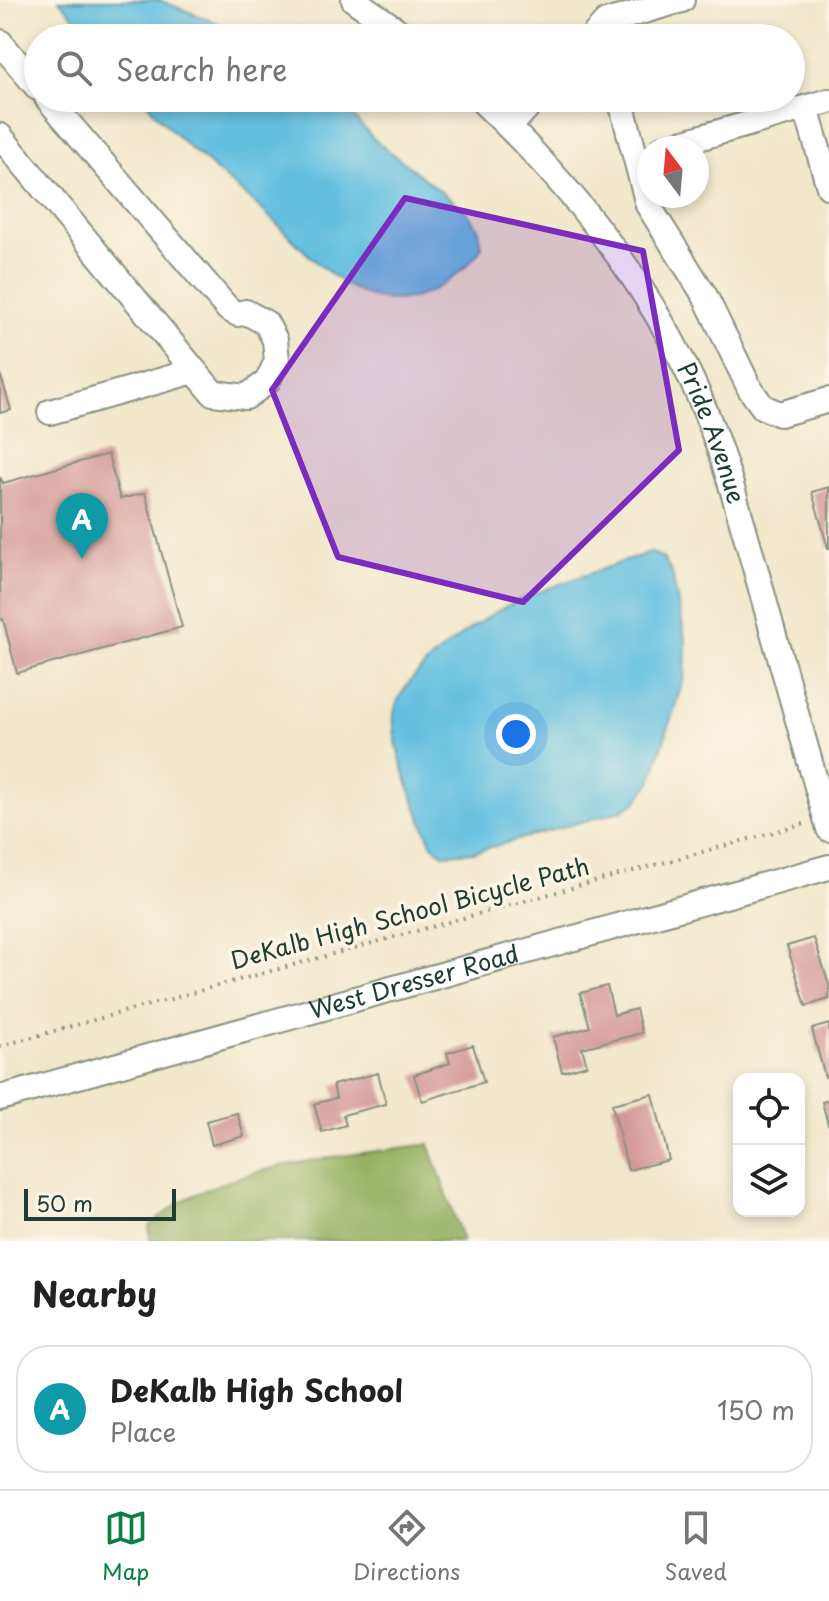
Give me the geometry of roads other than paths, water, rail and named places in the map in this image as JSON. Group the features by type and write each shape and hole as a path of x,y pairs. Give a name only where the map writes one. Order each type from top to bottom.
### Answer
{"street":[{"path":"354,0 388,24"},
{"path":"604,24 682,0"},
{"path":"0,42 24,71"},
{"path":"818,104 829,187"},
{"path":"0,136 213,393 246,397 267,382 277,361 275,340 266,323 246,312 238,314 228,309 59,112"},
{"name":"Pride Avenue","path":"493,112 560,180 595,223 657,318 698,395 731,483 827,823"},
{"path":"509,127 523,112"},
{"path":"626,112 637,141"},
{"path":"705,136 790,112"},
{"path":"650,208 705,296 750,389 763,407 780,414 829,400"},
{"path":"50,412 194,371"},
{"name":"West Dresser Road","path":"0,1098 829,867"}],"water":[{"path":"59,0 159,0 220,24 80,24"},
{"path":"154,112 349,112 374,139 467,212 479,230 482,247 450,279 410,299 385,300 361,293 317,263"},
{"path":"650,552 663,558 672,573 686,642 685,675 651,782 636,802 620,811 474,852 443,854 432,845 407,781 394,729 399,699 425,666 483,620 517,601"}],"place":[{"name":"DeKalb High School","path":"82,559"}]}
